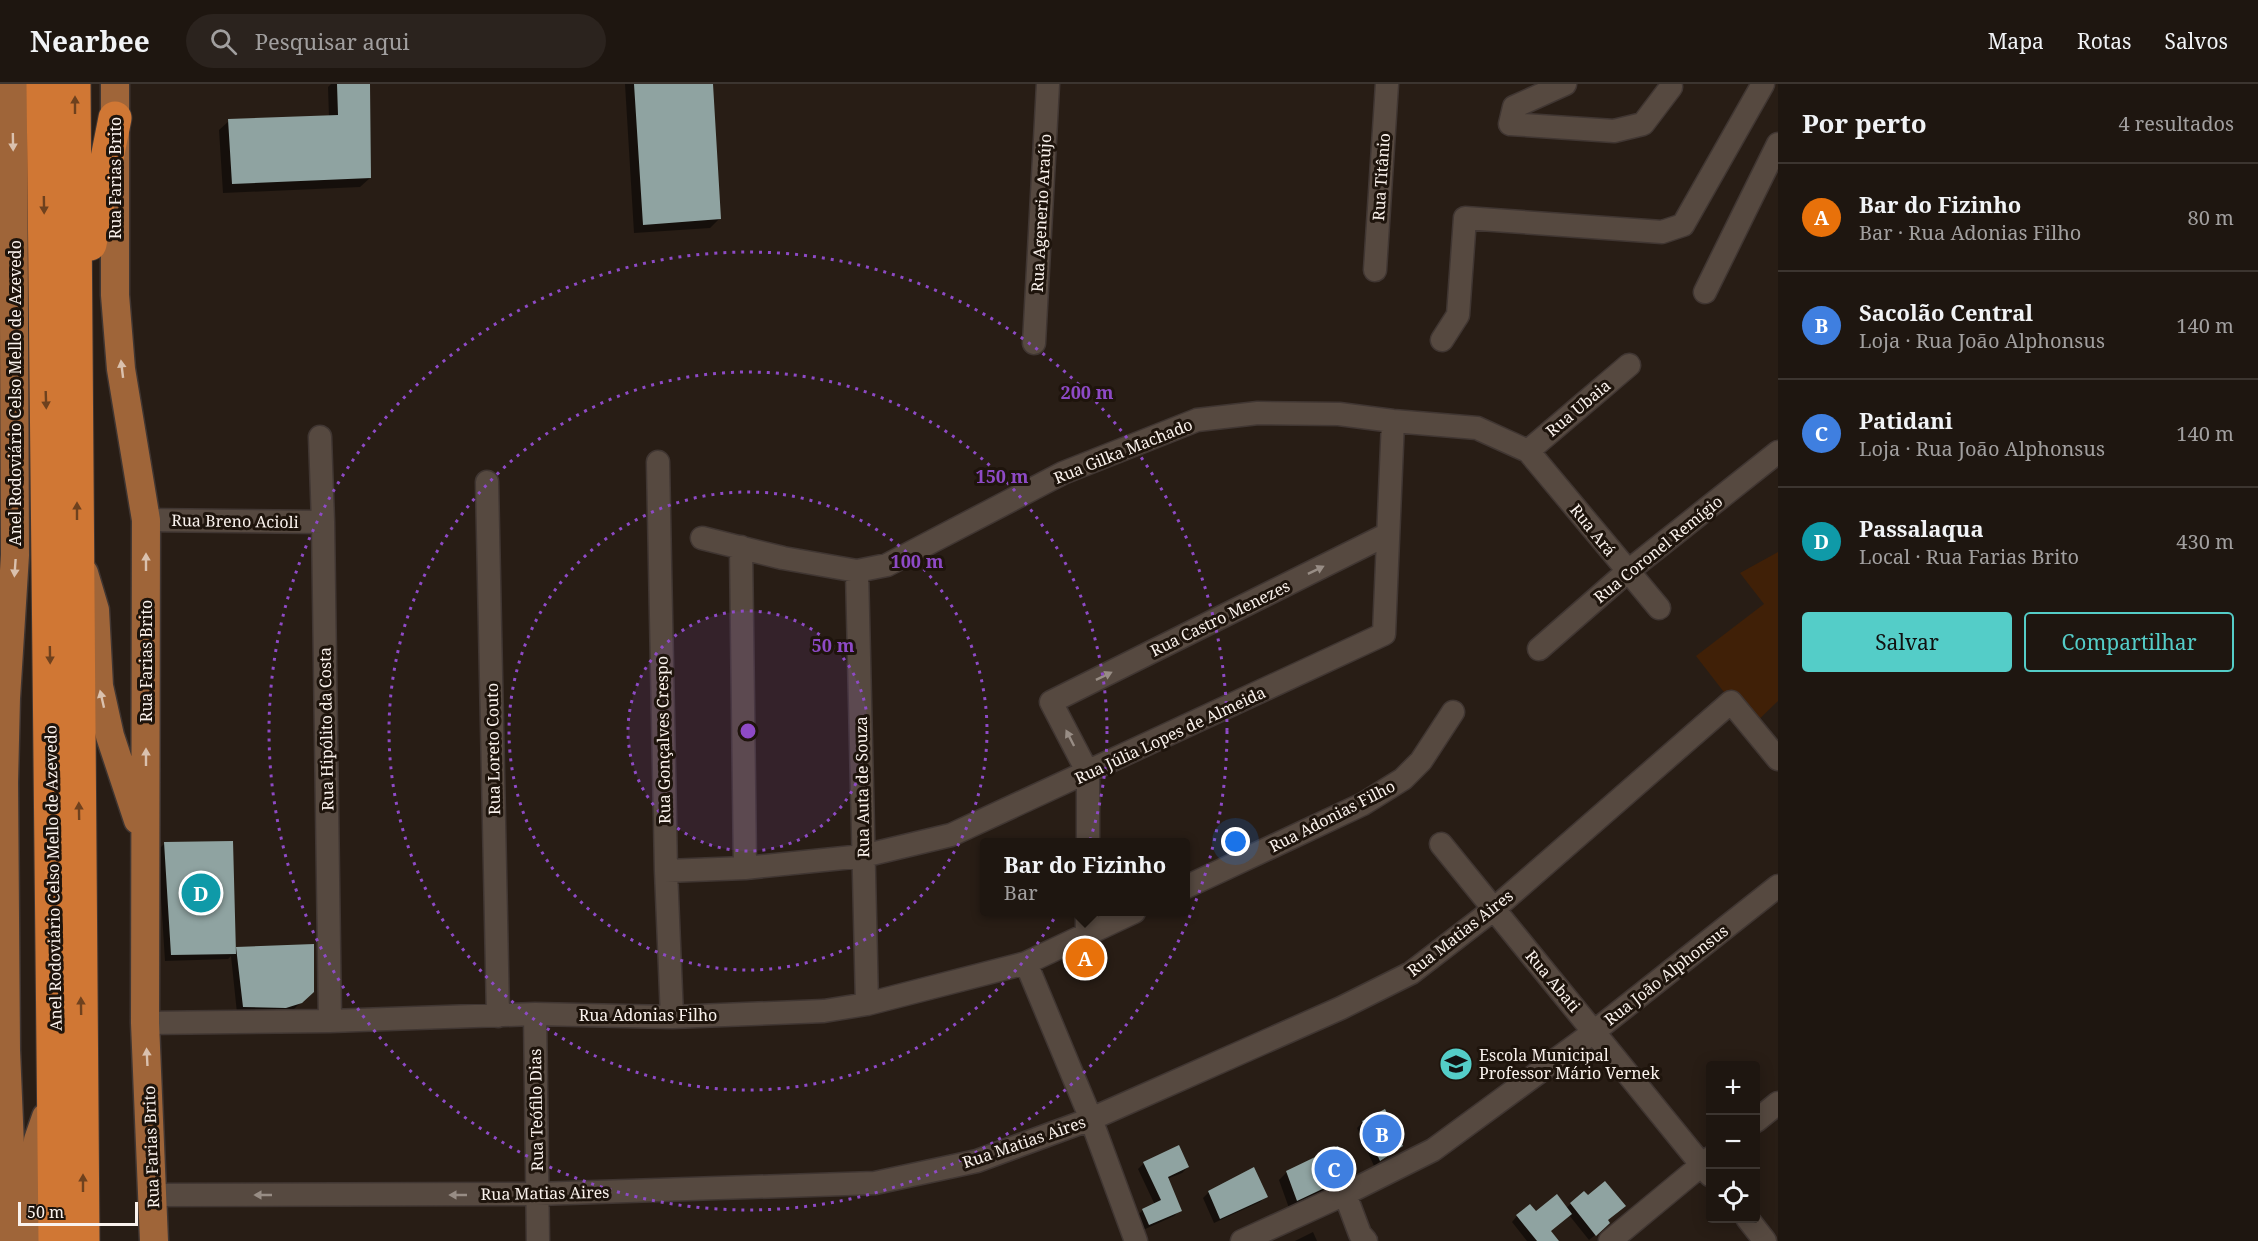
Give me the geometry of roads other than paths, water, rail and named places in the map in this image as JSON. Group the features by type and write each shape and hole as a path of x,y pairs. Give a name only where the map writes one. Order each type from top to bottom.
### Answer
{"highway":[{"name":"Anel Rodoviário Celso Mello de Azevedo","path":"43,84 49,597 73,1078 84,1241"},
{"name":"Anel Rodoviário Celso Mello de Azevedo","path":"55,1241 73,1078 77,548 74,84"},
{"path":"76,310 116,118"}],"main road":[{"name":"Anel Rodoviário Celso Mello de Azevedo","path":"13,84 8,255 8,434 15,555 6,613 2,782 2,956 14,1241"},
{"name":"Rua Farias Brito","path":"115,84 115,295 121,369 146,520 145,1023 154,1241"},
{"path":"77,548 95,610 99,686 146,857"},
{"path":"33,1241 38,1140 73,1078"}],"street":[{"name":"Rua Agenerio Araújo","path":"1034,343 1047,84"},
{"name":"Rua Titânio","path":"1375,270 1387,84"},
{"path":"1565,84 1514,107 1510,124 1614,131 1644,124 1671,87"},
{"path":"1442,340 1458,315 1465,218 1662,232 1683,225 1763,84"},
{"path":"1705,292 1778,144"},
{"name":"Rua Ubaia","path":"1528,451 1629,365"},
{"name":"Rua Gilka Machado","path":"702,538 783,558 857,571 887,565 1063,473 1197,420 1258,413 1339,414 1477,428 1528,451"},
{"name":"Rua Júlia Lopes de Almeida","path":"666,871 745,868 863,856 951,836 1384,634 1393,421"},
{"name":"Rua Hipólito da Costa","path":"320,437 330,1021"},
{"name":"Rua Ará","path":"1528,451 1659,608"},
{"name":"Rua Coronel Remígio","path":"1539,649 1627,572 1778,452"},
{"name":"Rua Gonçalves Crespo","path":"658,462 666,871 672,1017"},
{"name":"Rua Loreto Couto","path":"487,482 498,1016"},
{"name":"Rua Breno Acioli","path":"146,520 323,522"},
{"name":"Rua Castro Menezes","path":"1088,773 1051,702 1388,534"},
{"path":"741,547 745,868"},
{"name":"Rua Auta de Souza","path":"857,571 867,1004"},
{"name":"Rua Matias Aires","path":"152,1195 537,1194 875,1183 977,1161 1091,1119 1341,1008 1411,973 1494,909 1731,702 1778,759"},
{"name":"Rua Adonias Filho","path":"1190,885 1363,804 1403,779 1427,754 1453,712"},
{"path":"1088,773 1088,838"},
{"name":"Rua Abati","path":"1441,844 1706,1164"},
{"name":"Rua João Alphonsus","path":"1242,1241 1345,1194 1432,1150 1595,1031 1778,886"},
{"name":"Rua Adonias Filho","path":"145,1023 330,1021 535,1014 672,1017 824,1011 867,1004 1026,963 1087,923 1117,916"},
{"path":"1026,963 1091,1119 1136,1241"},
{"name":"Rua Teófilo Dias","path":"535,1014 538,1241"},
{"path":"1760,1117 1778,1103"},
{"path":"1610,1241 1706,1168"},
{"path":"1345,1194 1361,1239"},
{"path":"1751,1223 1765,1241"}],"place":[{"name":"Passalaqua","path":"201,893"},
{"name":"Bar do Fizinho","path":"1085,958"},
{"name":"Escola Municipal Professor Mário Vernek","path":"1456,1064"},
{"name":"Sacolão Central","path":"1382,1134"},
{"name":"Patidani","path":"1334,1169"}]}
